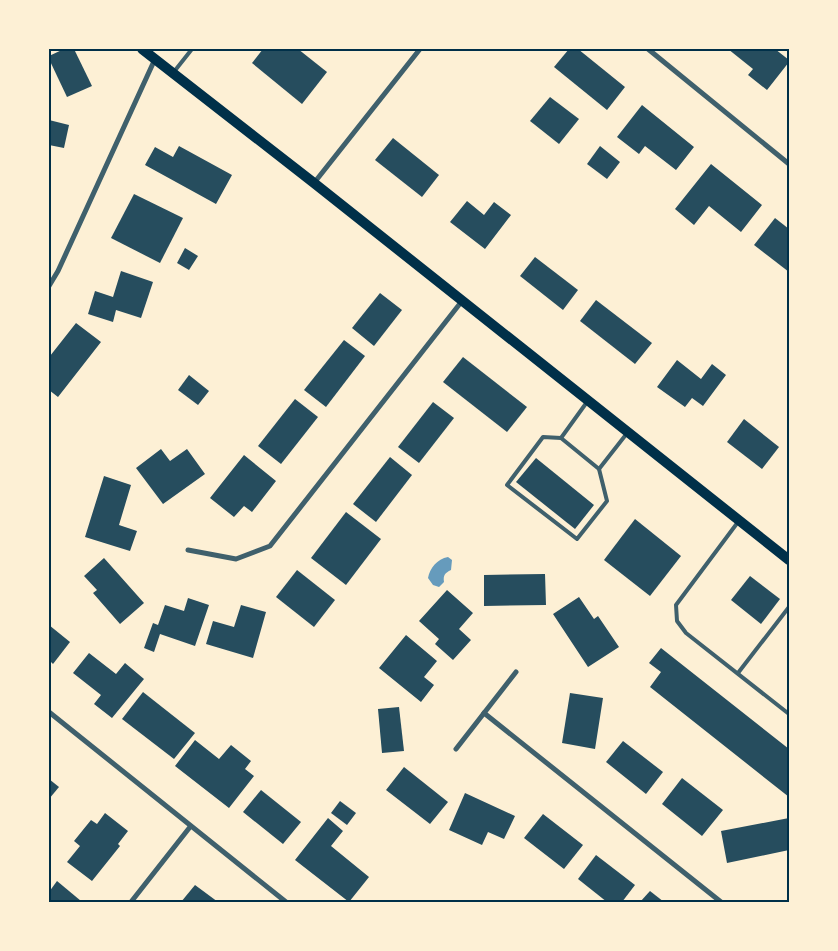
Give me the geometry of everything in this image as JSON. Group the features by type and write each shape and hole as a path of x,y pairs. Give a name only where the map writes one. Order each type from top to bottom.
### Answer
{"main road":[{"path":"142,49 789,560"}],"street":[{"path":"314,183 420,49"},
{"path":"648,49 789,164"},
{"path":"49,286 58,272 155,59"},
{"path":"188,550 236,559 270,546 462,301"},
{"path":"456,749 516,672"},
{"path":"49,712 190,827 286,902"},
{"path":"484,714 721,902"},
{"path":"131,902 190,827"}],"lane":[{"path":"172,73 192,49"},
{"path":"560,438 588,401"},
{"path":"599,469 628,432"},
{"path":"543,437 560,438 599,469 607,501 577,539 507,485 543,437"},
{"path":"739,520 676,605 678,621 686,633 789,714"},
{"path":"738,673 789,607"}],"water":[{"path":"448,557 452,560 451,570 445,574 444,582 439,587 433,585 428,578 430,571 437,562"}],"building":[{"path":"64,49 74,49 92,86 67,97 49,59 49,56"},
{"path":"263,49 298,49 327,72 302,104 252,63"},
{"path":"569,49 578,49 625,87 607,110 554,67"},
{"path":"728,49 775,49 789,62 767,90 748,75 753,69"},
{"path":"550,97 579,119 559,144 530,121"},
{"path":"642,105 694,147 676,170 645,146 639,154 617,137"},
{"path":"49,120 69,125 64,148 49,145"},
{"path":"393,138 439,175 422,197 375,160"},
{"path":"179,146 232,175 216,204 145,165 155,147 173,157"},
{"path":"600,146 620,162 607,179 587,164"},
{"path":"711,164 762,205 741,232 709,206 694,225 675,209"},
{"path":"134,194 183,218 160,263 111,238"},
{"path":"467,201 484,215 494,202 511,215 485,249 450,222"},
{"path":"775,218 789,229 789,272 754,245"},
{"path":"185,248 198,256 189,270 177,263"},
{"path":"535,257 578,290 563,310 520,276"},
{"path":"121,271 153,282 141,318 116,310 113,322 88,314 95,291 113,297"},
{"path":"380,293 402,310 374,346 352,328"},
{"path":"596,300 652,343 635,364 580,321"},
{"path":"76,323 101,342 58,397 49,390 49,355"},
{"path":"344,340 365,356 326,407 304,390"},
{"path":"463,357 527,407 507,432 443,382"},
{"path":"677,360 701,379 712,364 726,375 703,406 692,398 685,407 657,387"},
{"path":"189,375 209,391 198,405 178,390"},
{"path":"295,399 318,417 281,464 258,446"},
{"path":"433,402 454,418 419,463 398,447"},
{"path":"744,419 779,447 762,469 727,442"},
{"path":"161,449 170,461 187,449 205,474 163,504 136,468"},
{"path":"244,455 276,481 252,512 244,506 234,517 210,498"},
{"path":"390,457 412,475 376,522 353,504"},
{"path":"536,458 594,505 575,529 516,482"},
{"path":"104,476 131,485 119,525 137,531 130,551 85,537"},
{"path":"346,512 381,539 346,585 311,558"},
{"path":"635,519 681,556 650,596 604,560"},
{"path":"104,558 144,603 120,624 93,593 97,590 84,576"},
{"path":"297,570 335,600 314,627 276,597"},
{"path":"545,574 546,605 484,606 484,575"},
{"path":"750,576 780,599 761,624 731,600"},
{"path":"447,590 473,613 459,629 471,640 453,660 435,644 439,639 419,621"},
{"path":"579,597 594,619 598,616 619,647 588,667 553,614"},
{"path":"188,598 209,605 195,646 160,634 154,652 144,648 153,623 158,625 165,605 184,611"},
{"path":"241,605 266,612 253,658 206,644 213,621 234,627"},
{"path":"49,625 70,642 53,664 49,660"},
{"path":"406,635 437,661 424,677 434,685 421,702 379,668"},
{"path":"661,648 789,749 789,797 650,687 661,672 649,663"},
{"path":"89,653 116,674 125,663 144,679 112,718 94,704 101,695 73,673"},
{"path":"143,692 195,733 174,759 122,719"},
{"path":"570,693 603,698 595,749 562,743"},
{"path":"399,707 404,751 382,753 378,709"},
{"path":"195,740 219,759 231,745 251,761 245,769 254,776 229,808 175,766"},
{"path":"623,741 663,772 646,794 606,762"},
{"path":"404,767 448,802 430,824 386,790"},
{"path":"682,778 723,810 702,836 662,804"},
{"path":"49,779 59,787 49,799"},
{"path":"261,790 301,822 283,844 243,812"},
{"path":"465,793 515,816 504,839 488,832 482,845 449,830"},
{"path":"340,801 356,813 347,825 331,813"},
{"path":"105,813 128,831 118,844 120,846 92,881 67,862 80,846 74,841 91,820 97,824"},
{"path":"543,814 583,845 564,869 524,838"},
{"path":"328,818 343,831 331,846 369,877 349,902 295,860"},
{"path":"789,818 789,850 727,863 721,831"},
{"path":"596,855 635,885 622,902 607,902 578,879"},
{"path":"57,881 81,901 49,902 49,892"},
{"path":"195,885 218,902 181,902"},
{"path":"650,891 664,902 640,902"}]}
